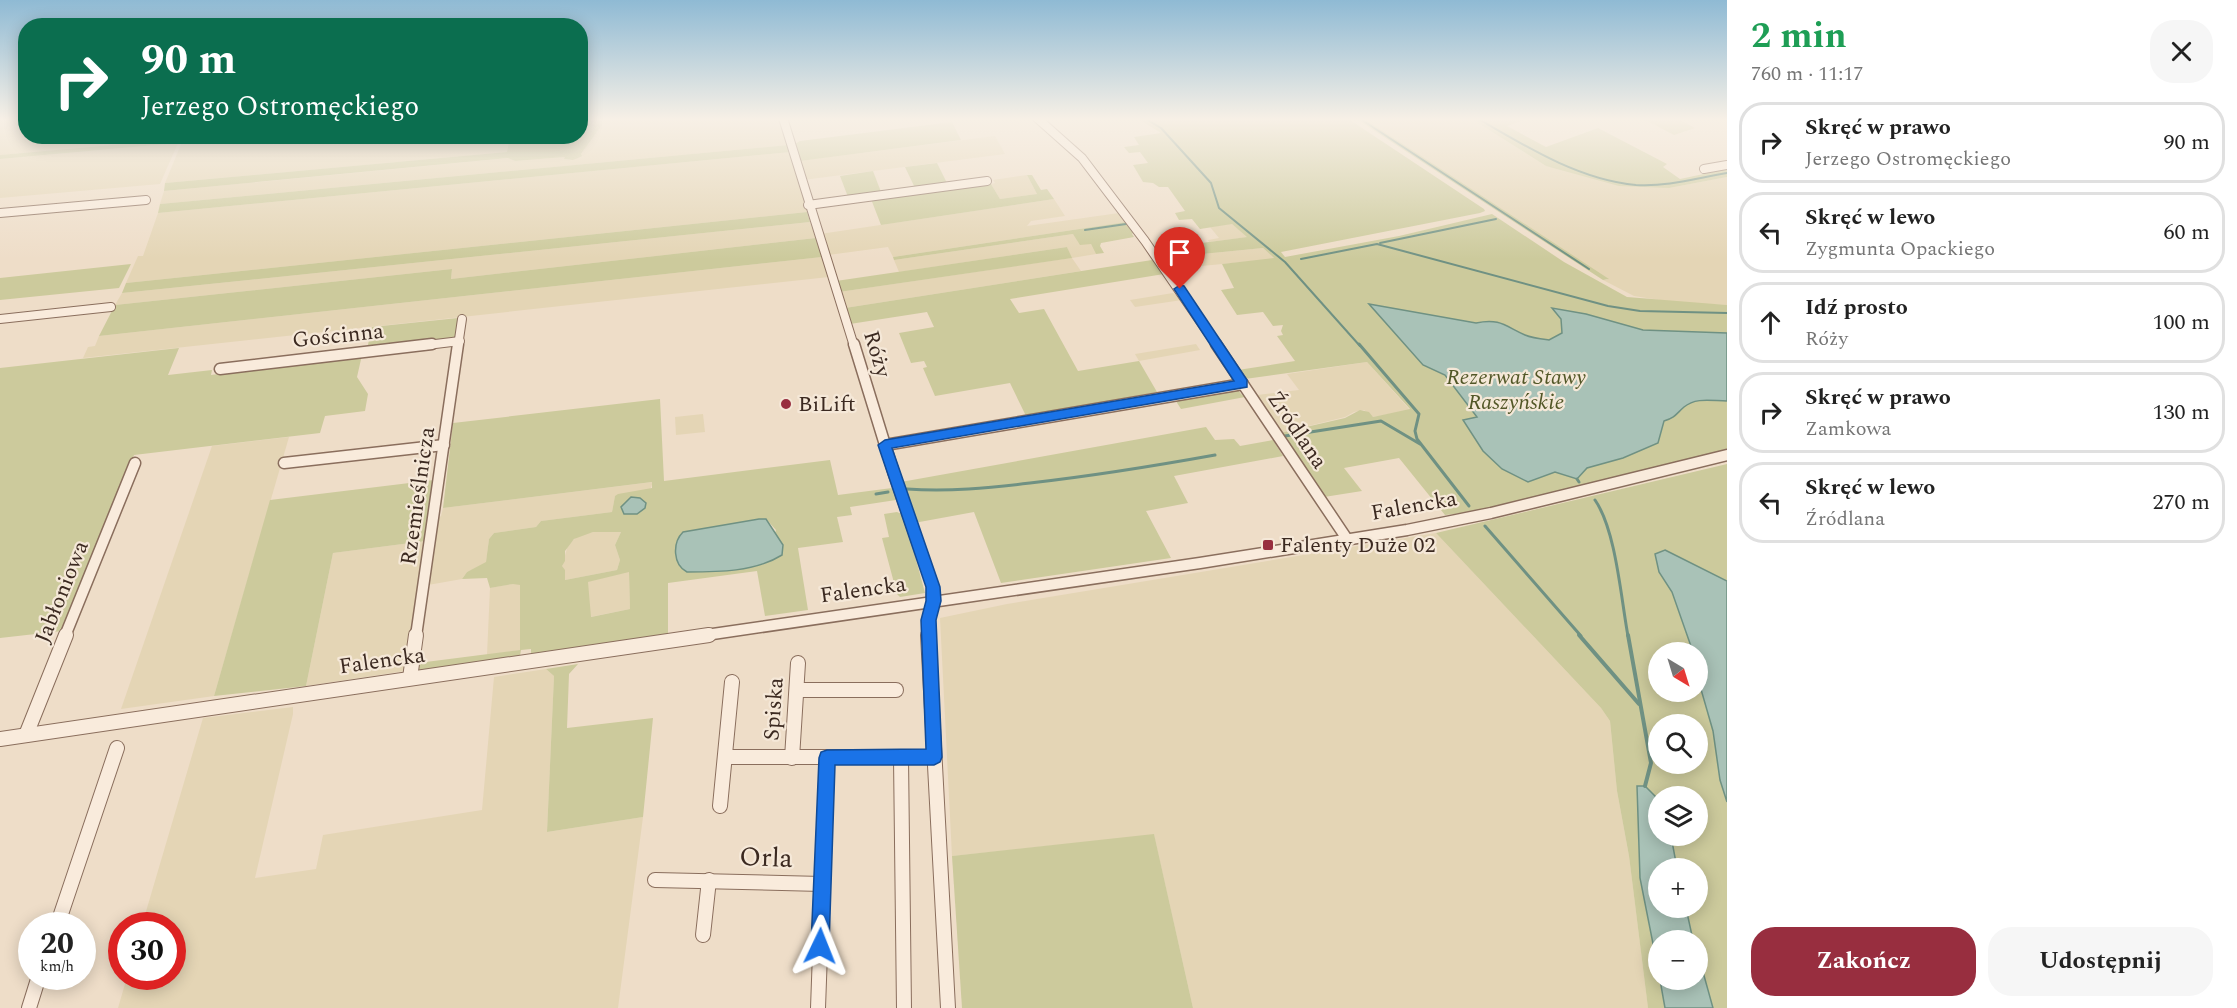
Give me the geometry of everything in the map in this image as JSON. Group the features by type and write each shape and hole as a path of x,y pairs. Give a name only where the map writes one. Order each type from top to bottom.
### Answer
{"street":[{"name":"Róży","path":"797,165 885,445 931,580 933,601 928,620 948,1008"},
{"name":"Źródlana","path":"1088,165 1180,289 1347,539"},
{"path":"1704,169 1727,165"},
{"path":"808,205 987,181"},
{"path":"0,213 146,200"},
{"path":"0,319 111,307"},
{"name":"Rzemieślnicza","path":"410,678 462,319"},
{"name":"Gościnna","path":"220,369 460,341"},
{"path":"885,445 1243,384"},
{"path":"284,463 444,445"},
{"name":"Falencka","path":"0,739 1200,563 1347,539 1491,513 1727,455"},
{"name":"Jabłoniowa","path":"26,735 135,463"},
{"name":"Spiska","path":"792,758 798,663"},
{"path":"720,806 732,682"},
{"path":"797,690 897,690"},
{"path":"62,912 117,748"},
{"path":"725,757 934,757"},
{"path":"818,1008 827,758"},
{"path":"901,758 904,1008"},
{"name":"Orla","path":"655,880 822,884"},
{"name":"Orla","path":"703,934 709,880"},
{"path":"28,1008 34,990"}],"shaded area":[{"path":"0,165 168,165 160,184 0,198"},
{"path":"172,165 364,165 165,183"},
{"path":"435,165 575,165 160,204 164,191"},
{"path":"656,165 794,165 807,212 126,283 138,256 143,256 158,213"},
{"path":"799,165 919,165 803,180"},
{"path":"1434,165 1544,165 1669,188 1727,177 1727,305 1679,303 1634,296 1603,280 1608,280"},
{"path":"1027,175 1037,194 1000,199 991,184 995,183 993,180"},
{"path":"1054,199 1065,216 1031,221 1027,226 1119,213 1126,222 893,257 888,247 828,255 820,234"},
{"path":"810,222 816,238 451,279 452,269 115,305 122,293"},
{"path":"1232,224 1248,237 1209,242 1208,240 1219,238 1210,227"},
{"path":"1073,234 1091,244 1096,254 1072,258 1081,271 845,308 839,292 1071,258 1067,247 899,272 894,260"},
{"path":"1263,248 1275,259 1170,269 1162,258"},
{"path":"822,257 829,277 83,358 88,347 95,346 99,336"},
{"path":"1173,293 1182,300 1135,307 1130,300"},
{"path":"1369,304 1476,323 1497,322 1528,336 1549,340 1562,333 1561,319 1552,308 1586,314 1643,330 1727,333 1727,401 1704,400 1689,404 1664,421 1658,443 1623,458 1587,468 1577,479 1555,472 1528,482 1502,469 1483,451 1463,420 1477,417 1445,375 1423,365"},
{"path":"1196,344 1200,350 1139,361 1135,354"},
{"path":"1367,362 1410,410 1373,417 1364,410 1280,433 1257,395 1299,390 1287,374"},
{"path":"703,414 705,432 676,435 675,417"},
{"path":"289,437 214,696 121,709 212,446"},
{"path":"653,482 650,490 615,496 612,512 541,521 536,527 494,533 489,539 486,563 467,572 462,579 428,585 437,519 441,516 443,508"},
{"path":"631,497 640,498 646,503 645,508 637,514 624,514 621,507"},
{"path":"766,519 783,545 782,555 748,568 687,572 682,569 677,559 676,548 683,532"},
{"path":"593,532 621,532 615,545 620,560 617,570 565,580 562,566 568,545 579,535"},
{"path":"1436,533 1601,708 1610,721 1617,791 1629,856 1648,1008 1193,1008 1154,835 952,856 940,618 1007,604"},
{"path":"426,541 405,671 306,686 333,553"},
{"path":"1665,550 1727,581 1727,802 1720,780 1713,731 1705,702 1708,702 1708,642 1690,642 1672,592 1659,572 1655,554"},
{"path":"629,571 630,609 590,617 587,582"},
{"path":"517,583 520,585 520,650 487,655 490,588"},
{"path":"546,669 554,676 547,832 643,817 618,1008 118,1008 123,990 186,990 186,912 146,912 203,718 293,707 255,878 316,869 323,835 482,810 494,677"},
{"path":"1637,786 1645,786 1648,789 1648,846 1673,846 1675,858 1648,858 1648,918 1688,918 1691,930 1650,930 1640,878"},
{"path":"1662,990 1708,990 1713,1008 1665,1008"}],"green space":[{"path":"363,165 435,165 164,191 165,183"},
{"path":"575,165 656,165 158,213 160,204"},
{"path":"938,165 947,183 915,188 905,167"},
{"name":"Rezerwat Stawy Raszyńskie","path":"1133,165 1418,165 1485,211 1281,252 1285,257 1399,236 1492,214 1564,262 1627,297 1727,305 1727,449 1472,512 1445,515 1399,458 1344,468 1362,491 1324,497 1280,433 1345,418 1360,410 1369,412 1373,417 1410,409 1367,362 1245,379 1238,370 1295,361 1277,336 1283,335 1281,331 1283,325 1273,326 1263,312 1237,315 1221,290 1234,288 1222,264 1274,258 1263,248 1162,258 1156,249 1247,237 1232,224 1200,229 1192,219 1179,220 1175,213 1185,211 1168,187 1143,182"},
{"path":"1427,165 1435,165 1609,279 1603,280"},
{"path":"1666,165 1663,167 1680,179 1727,169 1727,177 1669,188 1619,186 1546,166"},
{"path":"873,171 881,192 848,197 840,176"},
{"path":"1027,175 1032,175 1041,190 1047,189 1054,199 881,225 871,199 991,184 1000,199 1037,194"},
{"path":"807,212 810,222 122,293 126,283"},
{"path":"1126,222 1134,232 1132,234 1134,237 1101,243 1100,246 1104,253 1096,254 1091,244 1080,245 1073,234 894,260 893,257"},
{"path":"816,238 822,257 99,336 115,305 452,269 451,279"},
{"path":"1067,247 1072,258 839,292 836,281"},
{"path":"1152,260 1164,274 1010,299 1019,313 1044,309 1078,371 1139,361 1157,392 1026,416 1010,383 935,396 923,368 927,367 924,361 911,363 899,333 934,327 927,312 850,324 845,308"},
{"path":"131,264 119,288 0,300 0,278"},
{"path":"458,318 455,339 367,349 372,327"},
{"path":"179,348 168,375 212,370 211,375 362,355 357,377 368,394 365,411 325,416 320,433 134,455 62,631 0,638 0,368"},
{"path":"1236,387 1245,397 1181,409 1174,398"},
{"path":"660,399 664,481 830,460 838,495 892,488 896,500 850,507 852,515 837,517 843,542 798,548 808,610 765,616 757,571 668,583 668,635 531,655 531,649 521,650 520,656 417,671 418,663 520,650 520,585 490,588 487,578 462,579 467,572 486,562 489,539 494,533 536,527 541,521 612,512 615,496 618,494 652,488 652,482 443,508 453,423","holes":["759,519 767,520 776,530 765,564 709,572 676,545 683,532","593,532 621,532 615,545 620,560 617,570 565,580 565,570 562,566 565,561 565,551 574,539","629,572 630,609 591,617 588,582"]},
{"path":"1206,427 1215,440 1234,439 1240,446 1273,440 1283,456 1174,476 1188,503 1146,511 1171,558 1001,583 974,512 914,523 901,482"},
{"path":"1727,464 1727,1008 1700,1008 1699,990 1708,990 1708,930 1684,930 1680,918 1708,918 1708,858 1666,858 1664,846 1708,846 1708,786 1648,786 1648,794 1645,786 1637,786 1640,877 1650,930 1648,930 1648,990 1662,990 1665,1008 1648,1008 1629,856 1617,791 1610,721 1601,708 1436,533"},
{"path":"434,480 426,541 333,553 306,686 214,696 270,500"},
{"path":"897,512 904,515 925,593 900,597 897,594 882,538 889,537 884,514"},
{"path":"578,664 569,674 567,728 653,718 643,817 547,832 554,676 546,669"},
{"path":"1154,834 1193,1008 962,1008 952,856"}],"waterway":[{"path":"1195,165 1211,183 1219,208 1285,262 1360,346"},
{"path":"1431,165 1589,269"},
{"path":"1564,165 1615,182 1636,185 1682,182 1727,173"},
{"path":"1380,243 1496,219"},
{"path":"1085,230 1126,224"},
{"path":"1301,259 1377,244 1608,306 1640,311 1727,313"},
{"path":"1359,344 1419,414 1415,431 1417,439 1469,506"},
{"path":"1285,436 1381,421 1420,444"},
{"path":"907,489 953,490 1015,485 1215,455"},
{"path":"876,494 888,492"},
{"path":"1595,500 1613,546 1628,636"},
{"path":"1485,526 1581,636"},
{"path":"1579,635 1639,704"},
{"path":"1628,635 1651,763 1645,786"}],"place":[{"name":"BiLift","path":"786,404"},
{"name":"Falenty Duże 02","path":"1268,545"}],"route":[{"path":"820,946 827,758 934,757 928,620 934,596 933,587 900,495 885,445 1243,384 1180,289"}]}
